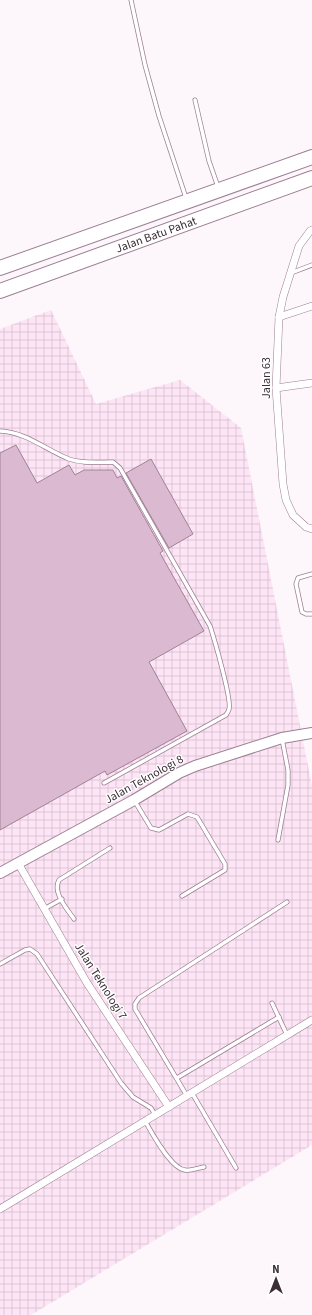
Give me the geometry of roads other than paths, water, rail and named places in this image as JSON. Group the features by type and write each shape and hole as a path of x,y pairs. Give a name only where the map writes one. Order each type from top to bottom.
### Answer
{"highway":[{"name":"Jalan Batu Pahat","path":"0,268 312,157"},
{"name":"Jalan Batu Pahat","path":"0,291 312,178"}],"street":[{"name":"Jalan 63","path":"309,528 293,515 286,500 283,484 276,388 279,317 283,297 299,246 312,230"},
{"path":"279,317 312,306"},
{"path":"276,388 312,383"},
{"name":"Jalan Teknologi 8","path":"0,873 134,800 179,773 195,766 282,738 312,733"},
{"name":"Jalan Teknologi 7","path":"18,863 88,983 169,1107"},
{"path":"0,1209 312,1020"}],"lane":[{"path":"130,0 144,65 187,201"},
{"path":"194,100 209,161 219,190"},
{"path":"290,273 312,265"},
{"path":"0,432 18,434 70,459 80,462 116,463 210,626 214,638 228,697 229,709 226,715 104,783"},
{"path":"312,574 298,578 296,584 302,612 312,614"},
{"path":"278,840 288,785 288,770 282,738"},
{"path":"134,800 151,828 155,830 159,830 188,814 197,817 225,864 225,870 182,896"},
{"path":"74,919 57,891 57,884 59,880 110,848"},
{"path":"44,908 62,899"},
{"path":"236,1168 190,1094 177,1078 135,1009 135,1004 139,998 287,902"},
{"path":"0,964 24,950 30,950 37,954 121,1084 133,1097 151,1108 156,1115"},
{"path":"272,1003 287,1035"},
{"path":"177,1078 279,1017"},
{"path":"145,1122 176,1167 184,1170 204,1167"}]}
